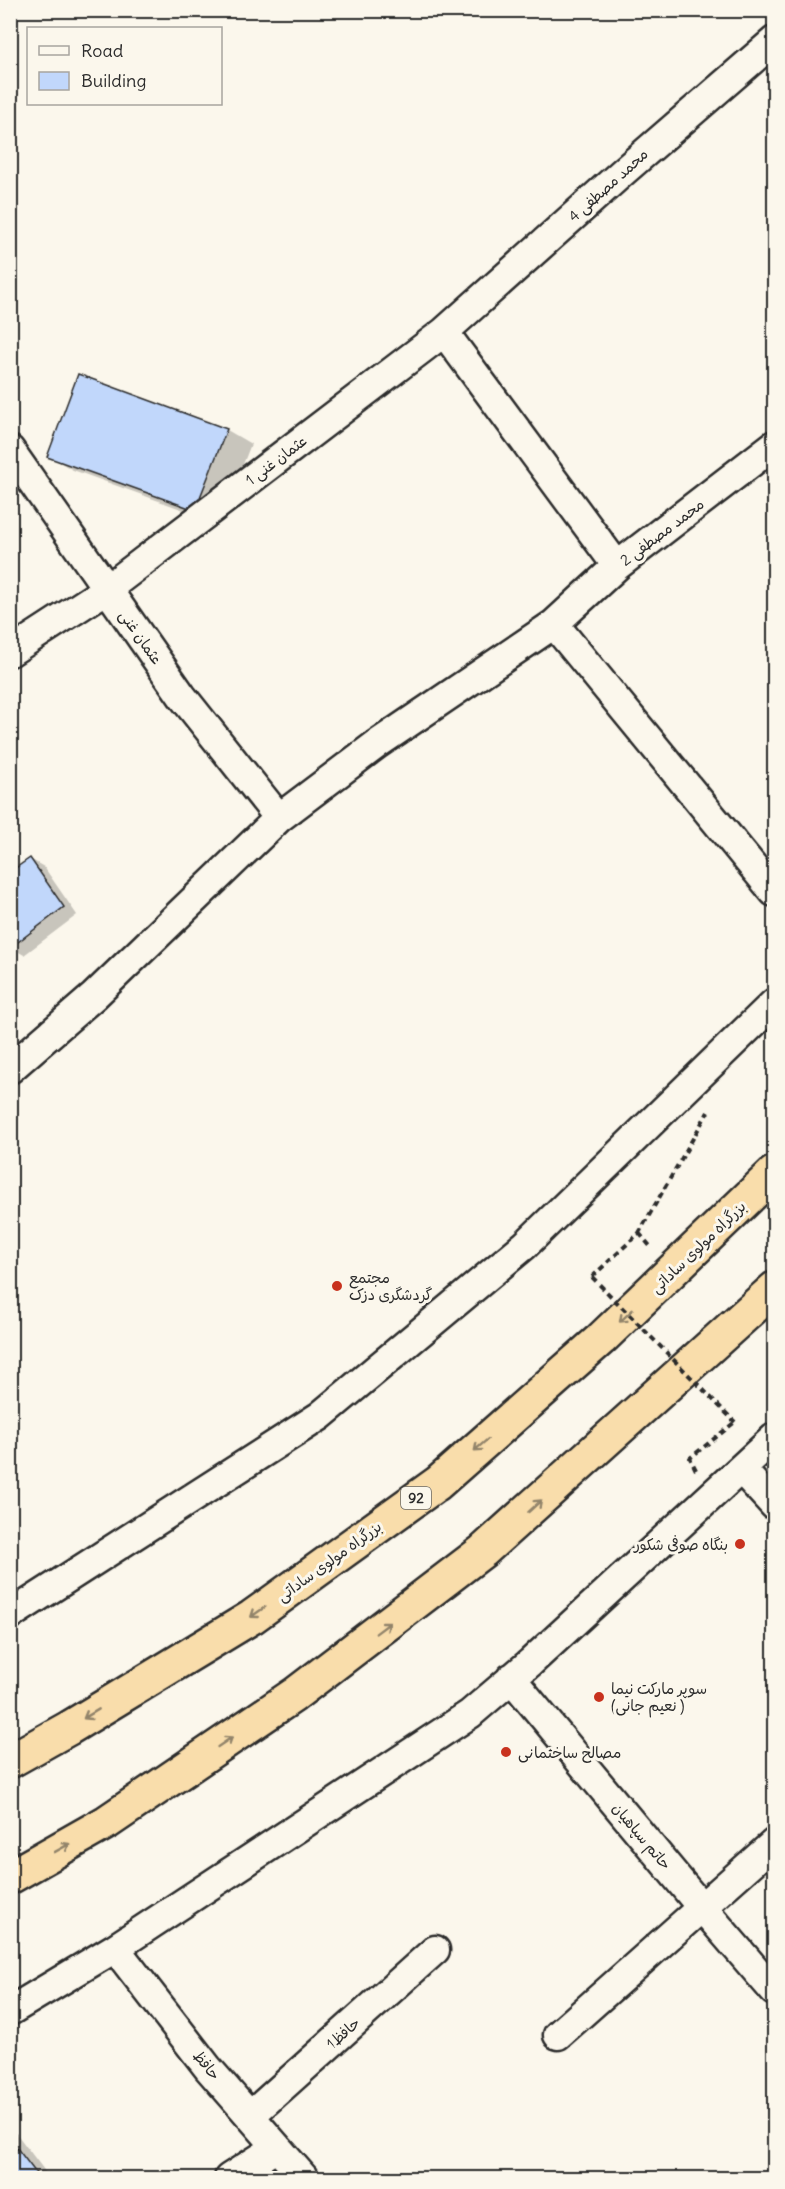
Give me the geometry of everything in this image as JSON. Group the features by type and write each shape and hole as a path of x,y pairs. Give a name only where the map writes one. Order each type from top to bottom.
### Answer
{"highway":[{"name":"بزرگراه مولوی ساداتی","path":"10,1761 69,1728 252,1617 438,1483 601,1339 774,1173"},
{"path":"10,1876 107,1822 294,1695 483,1551 659,1396 774,1289"}],"street":[{"name":"محمد مصطفی 4","path":"444,332 774,41"},
{"path":"444,332 617,566"},
{"name":"عثمان غنی 1","path":"10,652 107,589 444,332"},
{"name":"محمد مصطفی 2","path":"10,1068 94,996 279,818 377,744 554,624 617,566 774,446"},
{"name":"عثمان غنی","path":"10,450 182,696 279,818"},
{"path":"554,624 774,892"},
{"path":"10,1616 320,1416 525,1245 774,1003"},
{"path":"10,2011 115,1947 471,1714 774,1438"},
{"path":"741,1469 774,1505"},
{"name":"حاتم سپاهیان","path":"512,1678 774,1991"},
{"path":"558,2035 774,1843"},
{"name":"حافظ","path":"115,1947 208,2068 304,2178"},
{"name":"حافظ1","path":"250,2116 435,1950"},
{"path":"229,2178 277,2147"}],"path":[{"path":"690,1458 735,1422 592,1276 639,1233 714,1102"}],"building":[{"path":"78,374 227,429 195,510 47,457"},
{"path":"30,858 64,907 10,948 10,872"},
{"path":"10,2139 36,2173 28,2178 10,2178"}],"place":[{"name":"مجتمع گردشگری دزک","path":"337,1286"},
{"name":"بنگاه صوفی شکور","path":"740,1544"},
{"name":"سوپر مارکت نیما (نعیم جانی )","path":"599,1697"},
{"name":"مصالح ساختمانی","path":"506,1752"}]}
